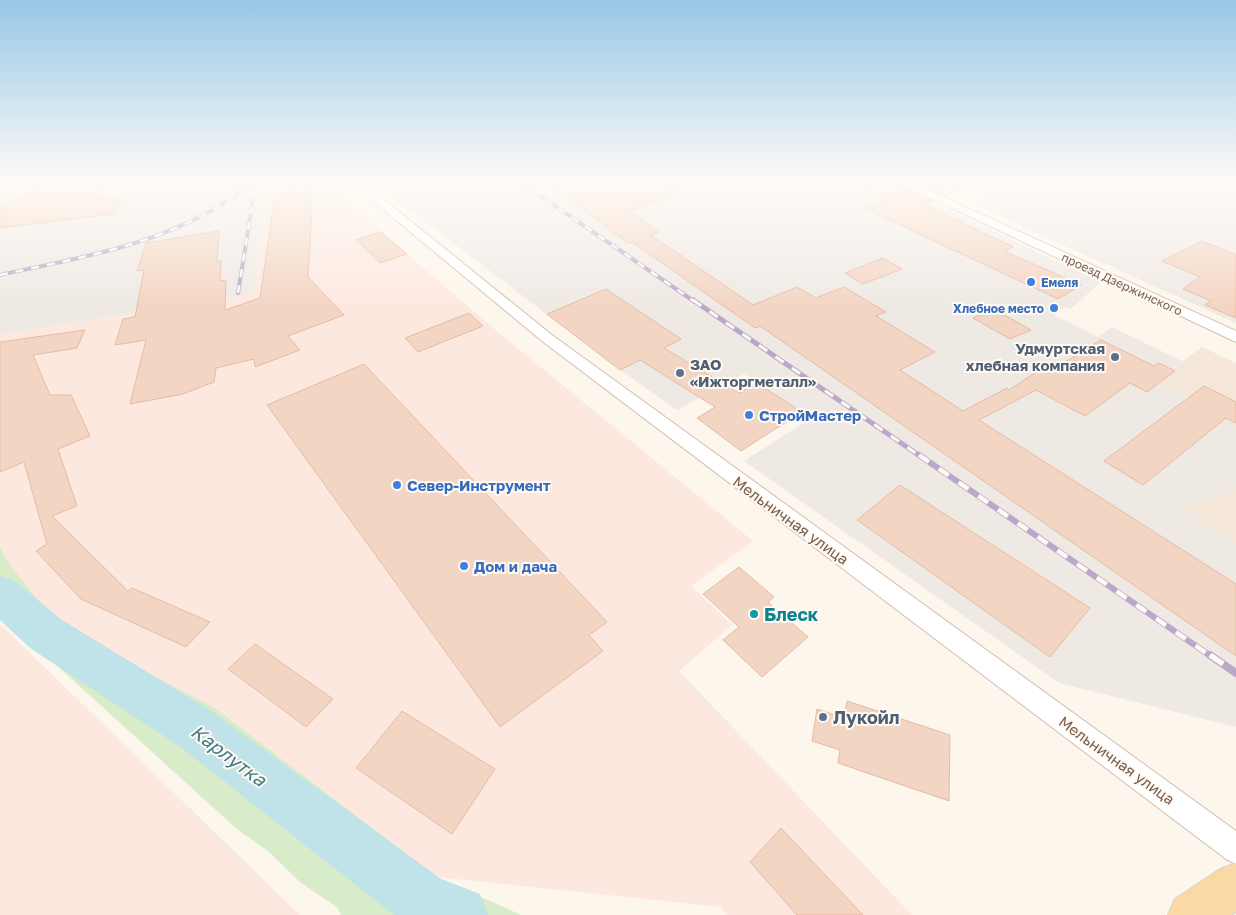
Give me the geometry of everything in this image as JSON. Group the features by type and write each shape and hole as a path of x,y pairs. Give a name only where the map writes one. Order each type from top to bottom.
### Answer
{"main road":[{"path":"1191,915 1236,884"}],"street":[{"name":"Мельничная улица","path":"406,224 547,338 1236,849"},
{"name":"проезд Дзержинского","path":"991,224 1236,337"}],"shaded area":[{"path":"0,224 262,224 254,294 0,334"},
{"path":"262,224 373,224 493,328 753,541 691,586 732,625 679,671 912,915 726,915 721,907 437,877 215,708 59,626 7,561 0,546 0,334 253,294"},
{"path":"428,224 977,224 1101,282 1070,309 1065,307 1054,315 1098,337 1112,327 1182,361 1156,382 1236,423 1236,490 1180,507 1236,544 1236,727 1059,683 744,461 811,418 744,374 677,410 620,370"},
{"path":"1016,224 1236,224 1236,323"},
{"path":"1202,347 1236,363 1236,423 1155,381"},
{"path":"1236,490 1236,544 1180,507"},
{"path":"0,624 300,915 0,915"}],"green space":[{"path":"0,546 7,561 59,626 215,708 437,877 521,915 341,915 337,907 301,883 268,851 238,830 0,614"}],"building":[{"path":"0,224 35,224 0,228"},
{"path":"271,224 311,224 308,277 344,315 288,336 300,350 255,367 254,359 216,368 214,382 183,394 130,404 146,340 115,345 123,319 135,317 144,270 137,271 146,243 219,231 217,262 221,261 220,281 226,280 225,310 260,298"},
{"path":"602,224 648,224 660,232 651,235 753,305 797,287 816,298 844,287 886,312 876,316 935,352 900,370 963,411 1007,388 1009,390 1050,363 1057,367 1101,340 1154,366 1159,363 1175,371 1147,392 1130,383 1085,416 1036,390 979,420 1236,584 1236,656 760,326 755,328 632,242 628,243"},
{"path":"897,224 964,224 1013,247 1004,251 1081,285 1058,299"},
{"path":"381,232 407,254 380,263 356,240"},
{"path":"1202,241 1236,255 1236,318 1205,305 1211,301 1183,289 1200,277 1162,261"},
{"path":"883,258 902,269 863,284 845,273"},
{"path":"606,289 681,339 664,348 739,393 757,383 802,412 741,451 697,418 715,407 640,360 620,370 547,314"},
{"path":"994,309 1031,330 1010,339 973,318"},
{"path":"469,313 483,326 418,352 405,338"},
{"path":"85,330 77,348 33,355 50,395 71,395 90,436 58,449 77,506 52,516 128,591 132,588 210,622 186,647 81,599 36,551 47,544 24,462 0,472 0,342"},
{"path":"364,364 607,622 589,635 603,651 500,727 267,405"},
{"path":"1204,386 1236,402 1236,423 1226,418 1143,485 1104,461"},
{"path":"900,485 1090,608 1050,657 857,520"},
{"name":"Блеск","path":"739,567 774,597 768,602 808,637 762,677 723,640 739,627 703,594"},
{"path":"255,644 333,699 306,727 228,669"},
{"path":"847,701 950,735 949,801 838,763 840,750 812,741 817,709 844,718"},
{"path":"402,711 495,769 452,834 356,768"},
{"path":"781,828 863,915 797,915 750,862"}],"waterway":[{"name":"Карлутка","path":"0,594 46,634 196,729 423,901 459,915"},
{"path":"418,915 423,901"}],"railway":[{"path":"0,275 110,250 163,233 185,224"},
{"path":"238,293 249,224"},
{"path":"581,224 695,302"},
{"path":"693,300 920,456"},
{"path":"919,455 1212,657"},
{"path":"1210,655 1236,673"}],"place":[{"name":"Емеля","path":"1031,282"},
{"name":"Хлебное место","path":"1054,308"},
{"name":"Удмуртская хлебная компания","path":"1115,357"},
{"name":"ЗАО «Ижторгметалл»","path":"680,373"},
{"name":"СтройМастер","path":"749,415"},
{"name":"Север-Инструмент","path":"397,485"},
{"name":"Дом и дача","path":"464,566"},
{"name":"Блеск","path":"754,614"},
{"name":"Лукойл","path":"823,717"}]}
